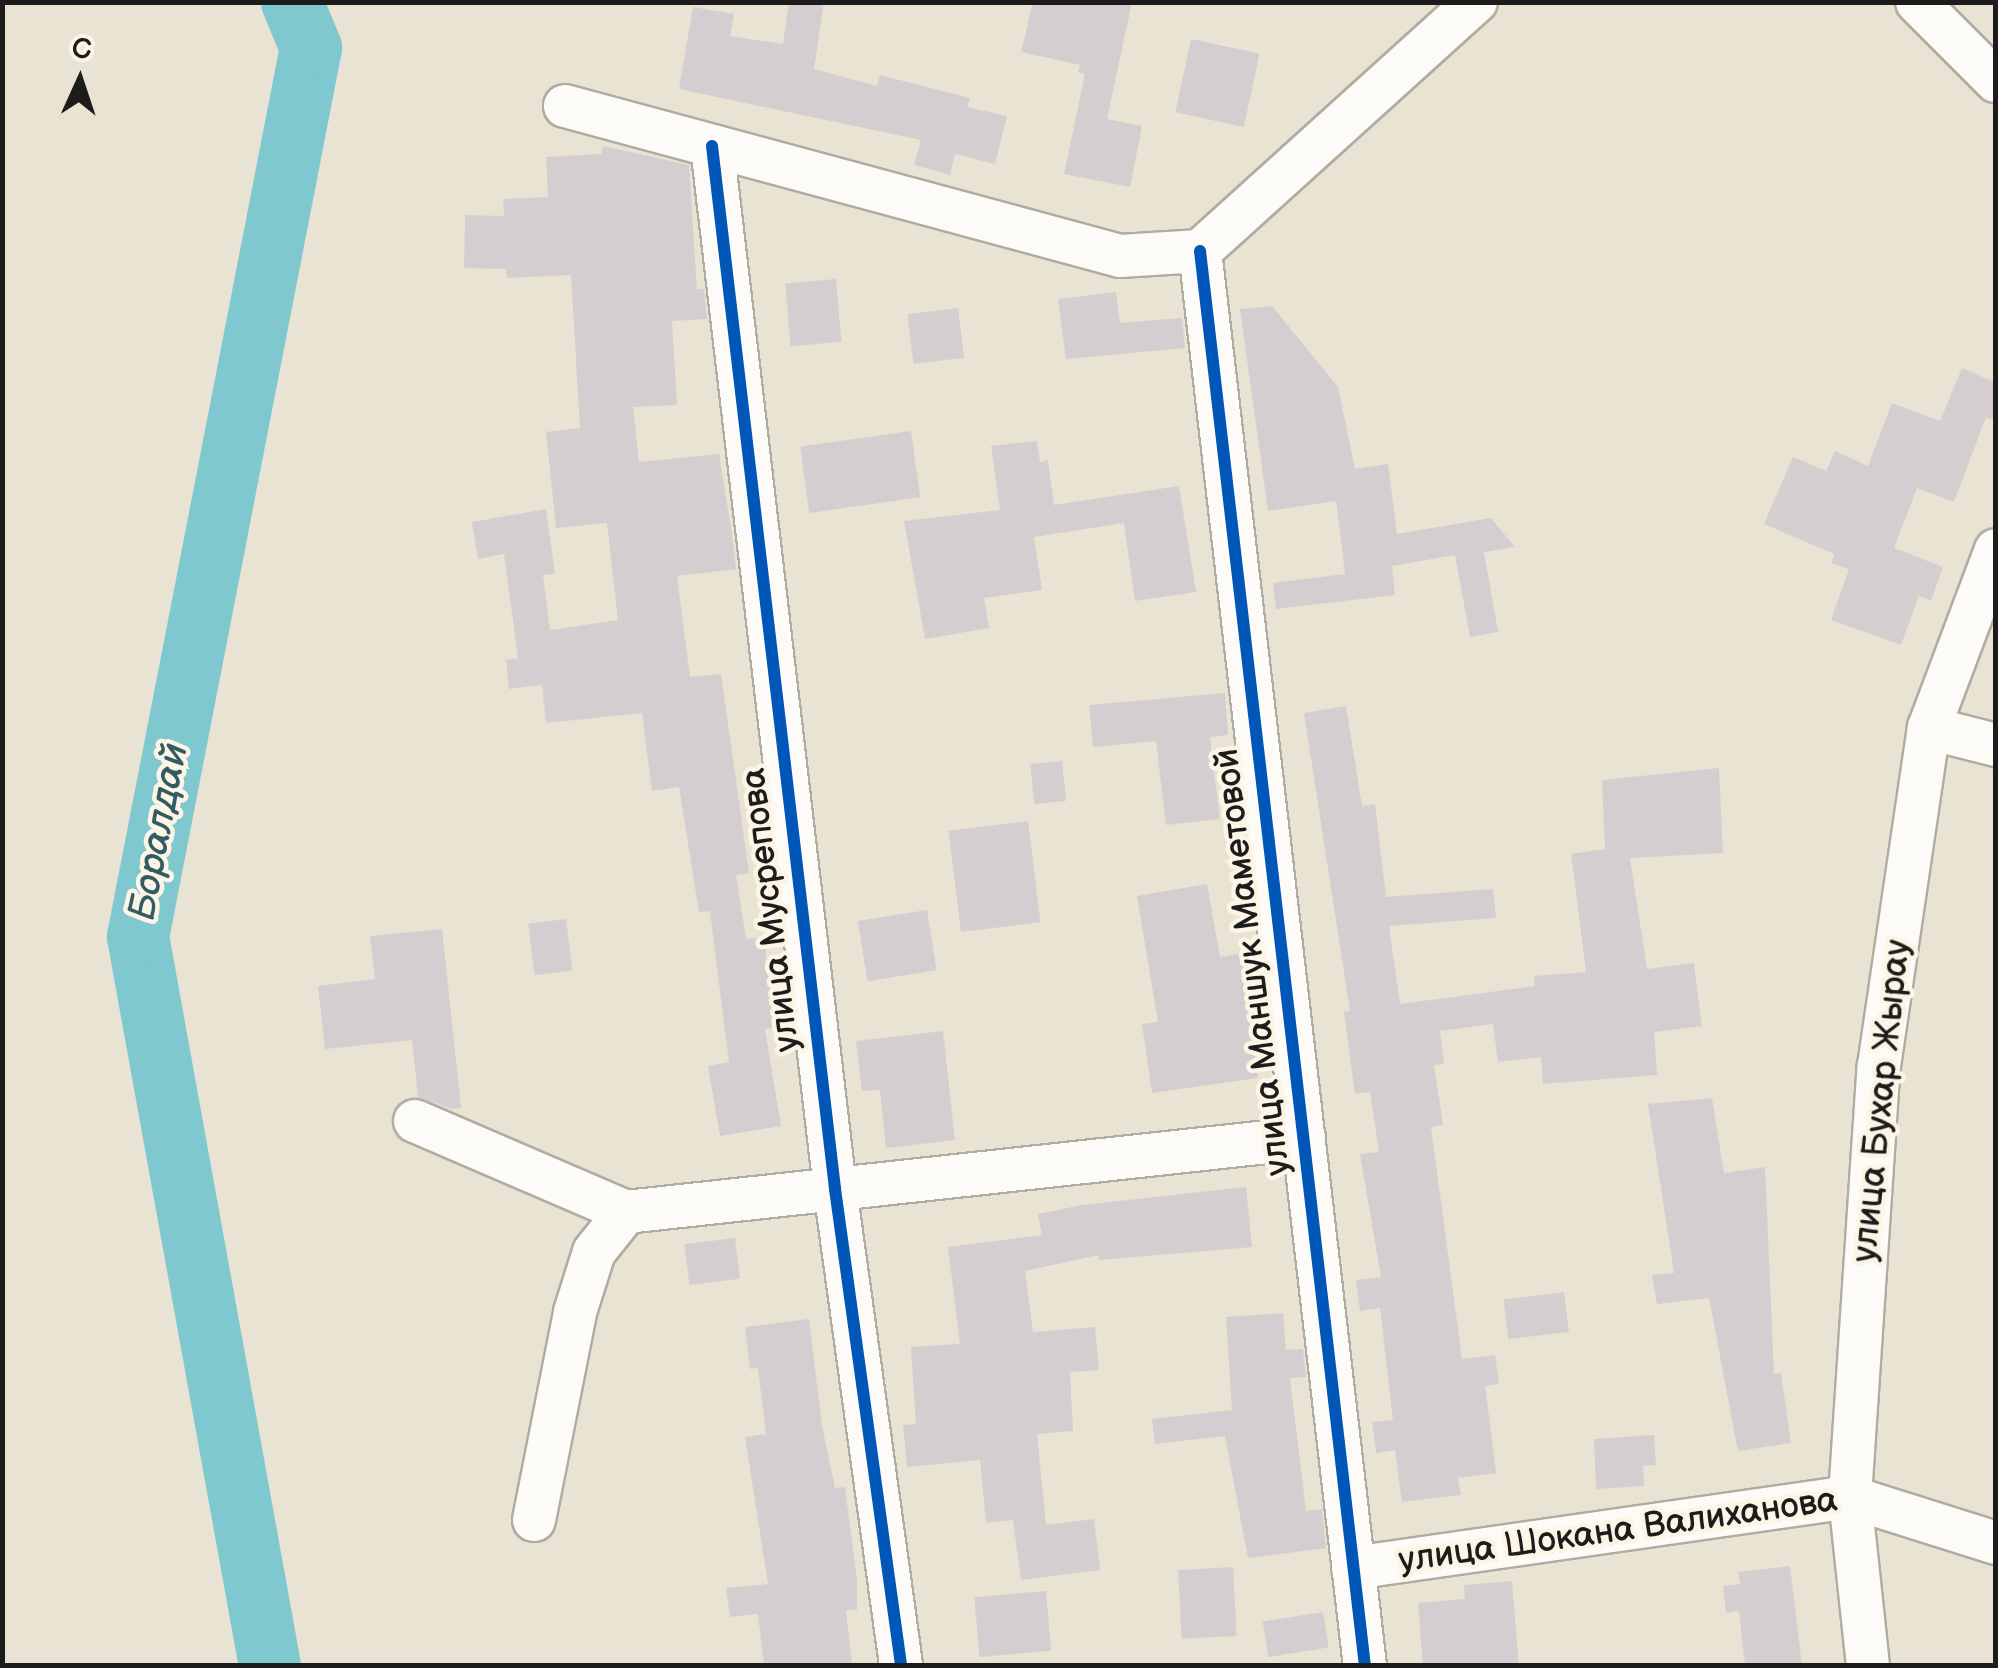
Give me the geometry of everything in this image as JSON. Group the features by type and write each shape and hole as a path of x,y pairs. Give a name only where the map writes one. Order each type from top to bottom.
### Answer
{"street":[{"path":"565,106 1120,256 1200,251 1476,2"},
{"path":"1917,2 1996,82"},
{"name":"улица Мусрепова","path":"712,146 835,1189 901,1666"},
{"name":"улица Маншук Маметовой","path":"1200,251 1364,1666"},
{"name":"улица Бухар Жырау","path":"1868,1666 1850,1497 1879,1066 1929,728 1996,550"},
{"path":"1929,728 1996,745"},
{"path":"415,1121 626,1212 1304,1138"},
{"path":"534,1520 574,1312 594,1252 626,1212"},
{"name":"улица Шокана Валиханова","path":"1353,1568 1850,1497 1996,1543"}],"building":[{"path":"789,2 824,2 814,69 877,86 880,75 970,98 967,107 1007,116 995,164 955,154 950,175 914,165 921,140 679,89 693,7 734,14 730,36 783,44"},
{"path":"1033,2 1132,2 1107,119 1142,126 1130,187 1064,174 1085,74 1078,72 1080,65 1021,52"},
{"path":"1191,39 1259,54 1244,127 1175,112"},
{"path":"603,146 689,165 697,289 704,289 707,319 672,321 677,405 633,407 639,462 719,454 732,534 736,569 677,576 690,677 721,674 749,873 736,875 746,939 764,937 775,1028 765,1029 781,1126 720,1136 708,1066 729,1062 710,911 699,912 679,787 652,791 642,713 546,723 542,685 509,689 506,660 518,658 504,554 478,559 472,522 546,509 555,574 543,575 550,630 618,620 607,523 556,528 546,432 580,428 571,275 507,278 506,269 464,268 465,215 504,216 503,199 548,197 546,157 601,154"},
{"path":"836,279 841,342 791,346 785,283"},
{"path":"1116,292 1120,323 1182,318 1185,348 1066,359 1058,299"},
{"path":"1272,306 1338,387 1355,469 1388,464 1397,534 1491,518 1515,547 1484,552 1498,632 1470,637 1455,555 1392,566 1395,595 1276,609 1273,583 1345,574 1336,501 1268,511 1240,309"},
{"path":"958,308 964,358 913,364 907,314"},
{"path":"1962,368 1996,383 1996,421 1986,417 1954,502 1917,488 1894,548 1943,567 1931,601 1919,596 1901,645 1831,620 1849,569 1831,563 1834,554 1764,524 1793,457 1826,471 1835,451 1868,466 1892,403 1940,421"},
{"path":"911,431 920,497 809,513 800,447"},
{"path":"1037,441 1040,462 1048,460 1054,505 1179,486 1196,592 1135,601 1124,523 1034,537 1042,590 984,598 989,628 925,639 904,521 1000,510 991,446"},
{"path":"1225,693 1228,735 1210,737 1220,819 1166,825 1156,741 1093,747 1089,705"},
{"path":"1346,706 1362,806 1375,804 1386,897 1493,889 1496,918 1389,926 1400,1004 1535,986 1534,976 1586,972 1571,854 1605,849 1602,780 1719,768 1723,853 1630,858 1647,969 1694,963 1702,1026 1654,1032 1657,1075 1543,1084 1541,1057 1498,1062 1493,1024 1440,1031 1444,1064 1434,1065 1443,1125 1431,1127 1462,1359 1495,1355 1499,1384 1485,1386 1496,1473 1458,1478 1461,1495 1402,1502 1395,1450 1376,1453 1372,1422 1393,1420 1380,1308 1360,1311 1356,1280 1381,1277 1360,1154 1379,1152 1370,1092 1355,1094 1344,1012 1350,1011 1304,713"},
{"path":"1062,761 1066,801 1034,804 1030,764"},
{"path":"1028,821 1040,922 961,932 949,831"},
{"path":"1207,884 1220,957 1256,951 1260,981 1245,983 1258,1078 1152,1093 1142,1024 1158,1022 1137,896"},
{"path":"927,910 937,970 867,981 858,921"},
{"path":"566,919 572,971 535,975 528,924"},
{"path":"442,929 461,1108 451,1109 418,1097 412,1040 325,1049 318,986 375,979 370,936"},
{"path":"943,1031 955,1140 886,1148 880,1090 862,1091 856,1041"},
{"path":"1712,1098 1724,1173 1765,1167 1774,1374 1781,1373 1791,1443 1738,1451 1709,1298 1657,1304 1652,1275 1674,1273 1648,1104"},
{"path":"1246,1187 1252,1247 1099,1260 1099,1255 1025,1271 1033,1332 1095,1327 1099,1370 1070,1372 1073,1431 1037,1434 1046,1525 1094,1519 1100,1570 1021,1580 1013,1520 986,1523 980,1460 907,1467 903,1425 916,1424 911,1347 960,1344 948,1247 1042,1235 1038,1214 1082,1205"},
{"path":"735,1238 740,1279 689,1285 684,1244"},
{"path":"1564,1292 1569,1332 1508,1339 1503,1299"},
{"path":"1283,1313 1286,1350 1303,1349 1306,1377 1290,1378 1306,1511 1322,1509 1326,1548 1248,1558 1225,1436 1155,1444 1152,1419 1232,1410 1226,1317"},
{"path":"809,1319 822,1426 835,1488 845,1487 857,1581 857,1610 846,1610 852,1666 764,1666 758,1614 730,1617 726,1588 768,1584 745,1437 766,1434 758,1368 750,1369 745,1327"},
{"path":"1654,1435 1656,1465 1643,1466 1644,1486 1596,1489 1594,1439"},
{"path":"1790,1566 1802,1666 1745,1666 1739,1611 1726,1613 1723,1586 1740,1584 1738,1572"},
{"path":"1233,1567 1237,1636 1182,1639 1178,1570"},
{"path":"1512,1581 1519,1666 1423,1666 1418,1603 1465,1599 1464,1585"},
{"path":"1046,1591 1051,1651 980,1657 974,1597"},
{"path":"1323,1612 1329,1648 1268,1657 1263,1622"}],"waterway":[{"name":"Боралдай","path":"270,1666 138,937 311,48 292,2"}],"cycle path":[{"path":"712,146 835,1189 901,1666"},
{"path":"1200,251 1365,1666"}]}
